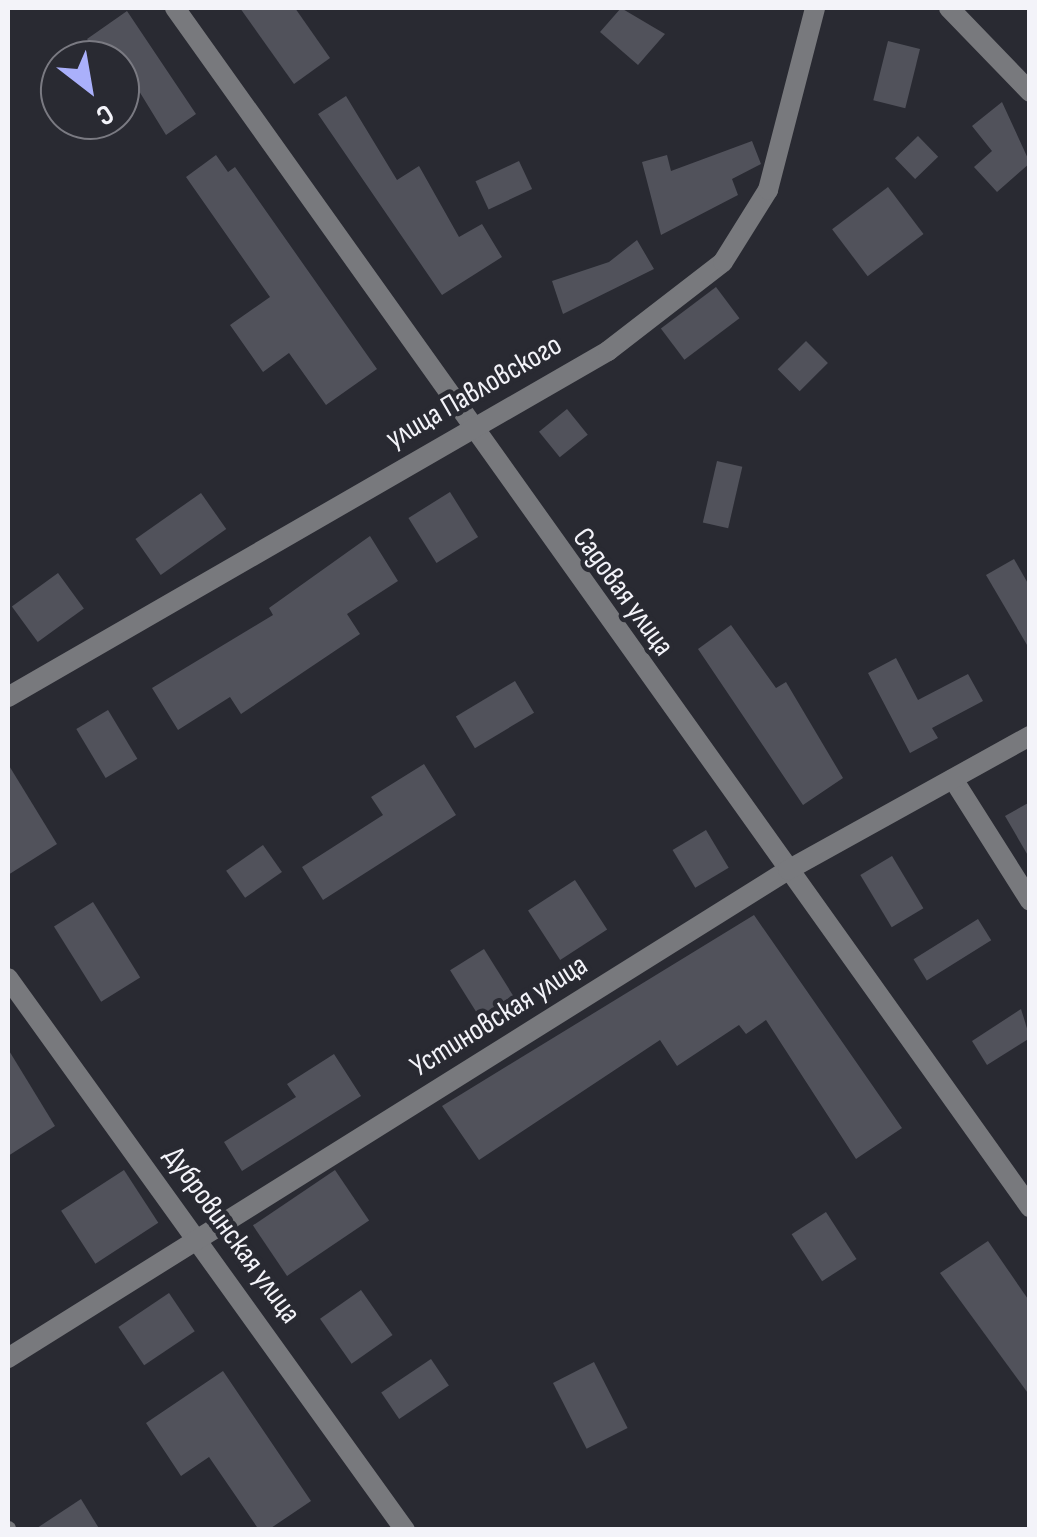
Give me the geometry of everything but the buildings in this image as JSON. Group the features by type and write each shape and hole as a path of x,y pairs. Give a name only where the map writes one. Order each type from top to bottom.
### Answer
{"street":[{"name":"Садовая улица","path":"175,8 468,429 1030,1208"},
{"name":"улица Павловского","path":"8,697 608,351 724,262 768,190 815,8"},
{"path":"949,8 1030,92"},
{"name":"Устиновская улица","path":"8,1358 788,870 1030,736"},
{"path":"952,780 1030,901"},
{"name":"Дубровинская улица","path":"8,978 405,1530"}]}
